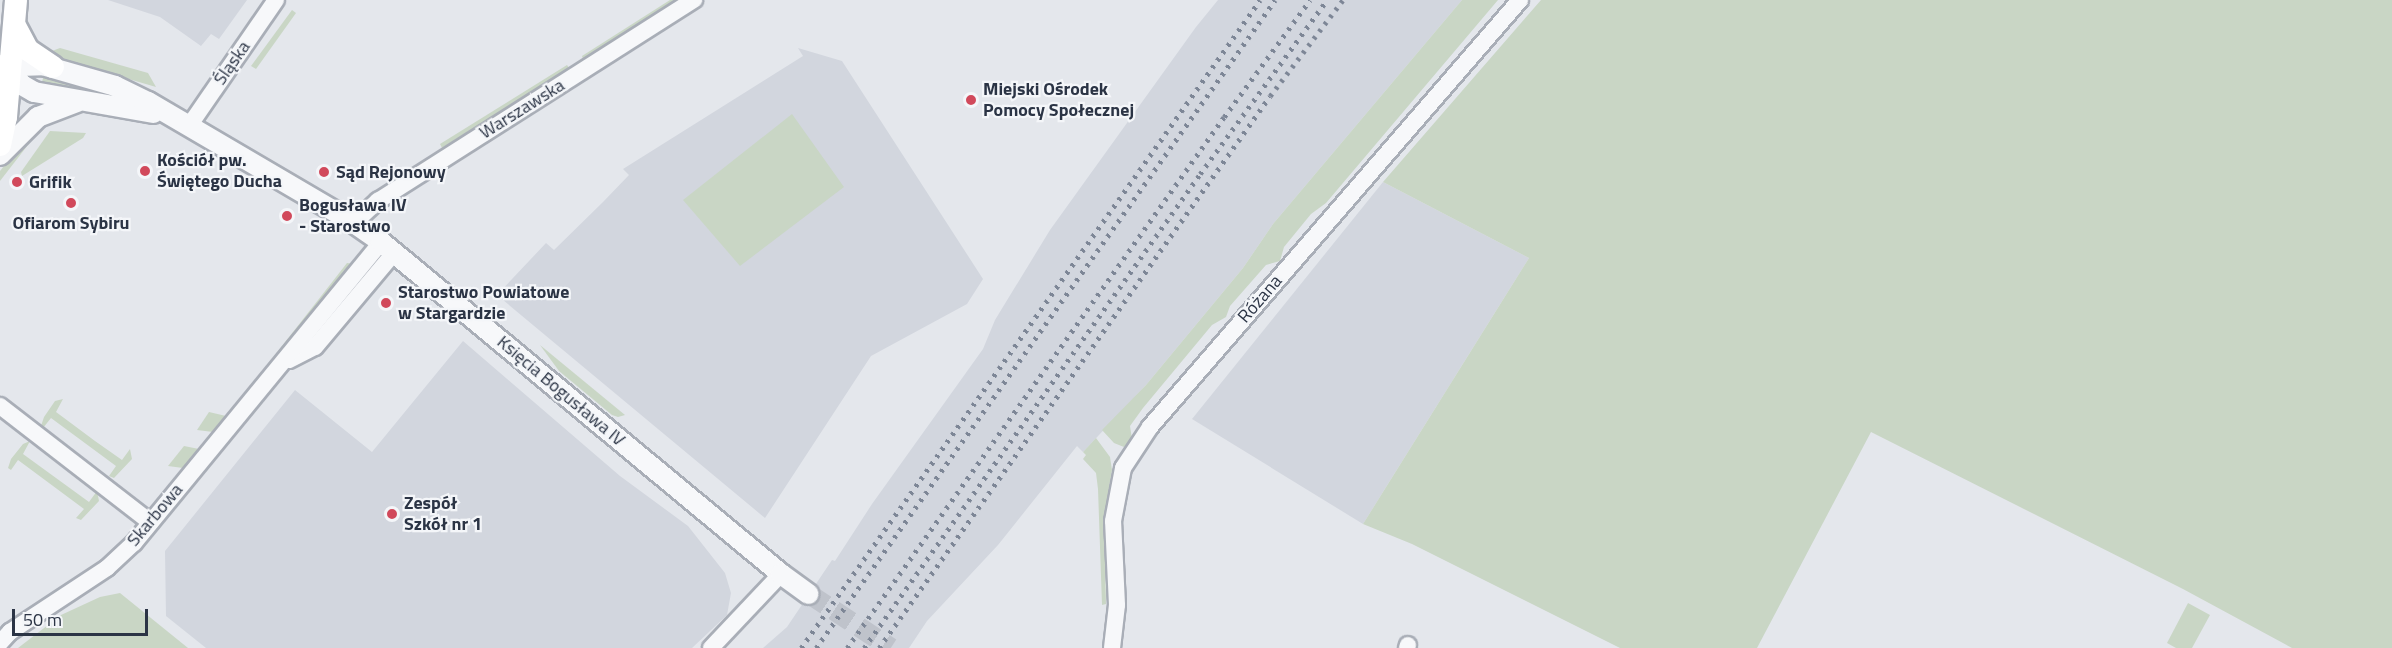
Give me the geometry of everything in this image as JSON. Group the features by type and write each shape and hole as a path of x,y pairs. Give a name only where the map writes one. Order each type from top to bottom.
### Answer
{"main road":[{"path":"0,146 6,117 3,67 15,26 16,0"},
{"path":"15,26 28,50 53,68"}],"street":[{"name":"Śląska","path":"186,124 276,0"},
{"name":"Warszawska","path":"354,223 378,201 694,0"},
{"name":"Różana","path":"1112,647 1117,605 1113,521 1123,468 1150,427 1520,0"},
{"name":"Księcia Bogusława IV","path":"3,67 30,65 53,68 115,86 186,124 354,223 388,248 781,574 809,594"},
{"name":"Księcia Bogusława IV","path":"3,67 28,90 79,101 142,110 186,124"},
{"path":"0,155 31,122 55,109 79,101"},
{"name":"Skarbowa","path":"0,643 10,632 107,568 134,543 285,361 388,248"},
{"path":"0,406 150,522"},
{"path":"711,648 781,574"}],"shaded area":[{"path":"108,0 247,0 219,39 211,34 201,46 160,17"},
{"path":"1218,0 1462,0 1273,224 1243,268 1146,385 1083,452 1077,446 998,545 927,621 909,648 763,648 787,627 832,560 835,561 872,504 983,349 995,320 1050,230 1196,27"},
{"path":"798,48 842,61 983,279 967,304 871,356 765,518 497,295 546,243 554,250 603,202 629,175 623,169 803,56"},
{"path":"1383,182 1529,258 1363,524 1192,419"},
{"name":"Zespół Szkół nr 1","path":"463,341 620,476 688,526 725,573 731,593 727,615 692,648 206,648 166,616 165,551 295,390 372,452"}],"green space":[{"path":"670,0 676,0 583,59 582,56"},
{"path":"1462,0 1498,0 1326,203 1311,214 1284,247 1280,261 1266,265 1230,306 1226,317 1212,325 1130,426 1132,439 1124,447 1114,443 1102,430 1146,385 1243,268 1273,224"},
{"path":"1541,0 2392,0 2392,648 2292,648 2183,589 1871,432 1757,648 1620,648 1412,544 1363,524 1529,258 1383,182"},
{"path":"292,10 296,13 256,69 251,66"},
{"path":"60,48 148,73 156,87 50,56 52,51"},
{"path":"567,65 569,68 442,148 440,144"},
{"path":"44,75 92,88 93,90 41,85"},
{"path":"792,114 844,187 740,266 683,200"},
{"path":"50,131 86,133 83,138 22,176 21,172"},
{"path":"28,136 31,141 0,181 0,171"},
{"path":"347,263 354,264 263,374 257,378"},
{"path":"540,345 625,415 618,417 612,415 559,371"},
{"path":"63,399 56,412 122,460 130,449 132,459 114,478 109,476 116,466 51,418 43,428 41,426 55,401"},
{"path":"209,412 226,416 213,432 197,430"},
{"path":"1096,438 1110,457 1112,470 1104,517 1106,604 1102,605 1096,473 1083,459 1086,455 1083,452"},
{"path":"30,441 23,454 89,502 97,491 99,501 81,520 76,518 84,509 18,460 11,470 8,468 11,459 23,444"},
{"path":"184,446 199,449 183,468 168,466"},
{"path":"120,593 188,648 18,648 61,615 100,597"},
{"path":"2188,603 2210,615 2192,648 2176,648 2167,643"}],"tunnel":[{"path":"809,594 891,648"}],"railway":[{"path":"801,648 1260,0"},
{"path":"816,648 1275,0"},
{"path":"847,648 1224,117 1310,0"},
{"path":"864,648 1200,174 1327,0"},
{"path":"879,648 1270,96 1343,0"}],"place":[{"name":"Miejski Ośrodek Pomocy Społecznej","path":"971,100"},
{"name":"Kościół pw. Świętego Ducha","path":"145,171"},
{"name":"Sąd Rejonowy","path":"324,172"},
{"name":"Grifik","path":"17,182"},
{"name":"Ofiarom Sybiru","path":"71,203"},
{"name":"Bogusława IV - Starostwo","path":"287,216"},
{"name":"Starostwo Powiatowe w Stargardzie","path":"386,303"},
{"name":"Zespół Szkół nr 1","path":"392,514"}]}
